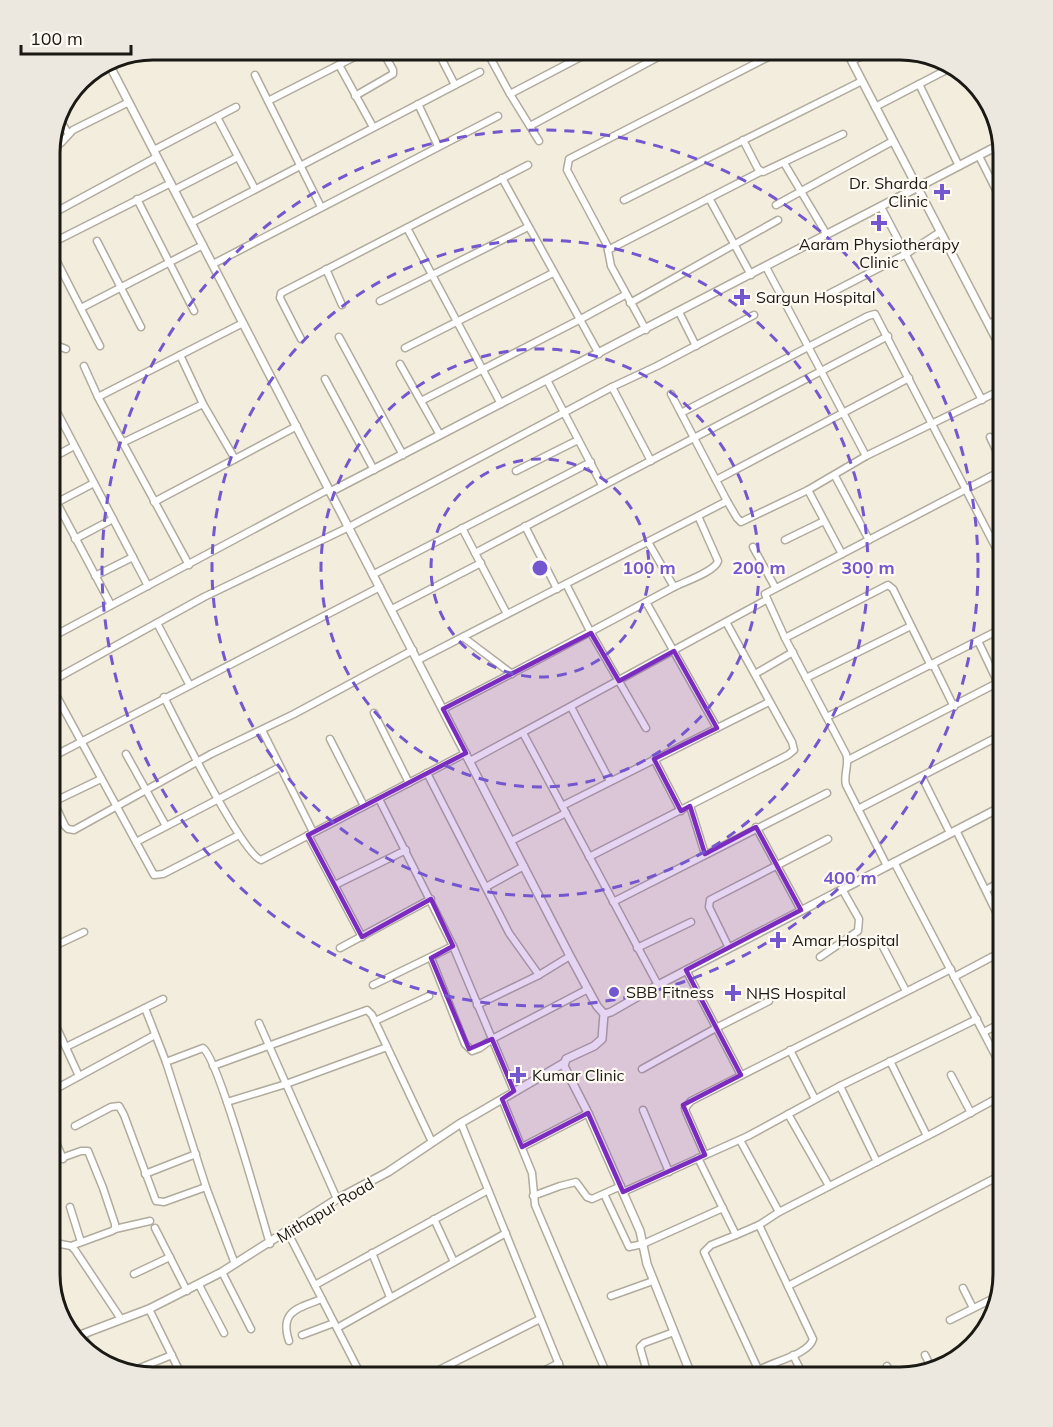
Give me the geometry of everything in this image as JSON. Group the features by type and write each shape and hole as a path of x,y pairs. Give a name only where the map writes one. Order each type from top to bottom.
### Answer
{"street":[{"path":"268,101 347,60"},
{"path":"356,96 393,74 388,60"},
{"path":"442,60 455,85"},
{"path":"491,60 539,141"},
{"path":"510,94 575,60"},
{"path":"530,126 652,60"},
{"path":"646,330 625,295 611,266 608,250 567,170 569,159 762,60"},
{"path":"852,61 993,331"},
{"path":"339,64 373,127"},
{"path":"112,70 570,956 597,1006 604,1014 993,812"},
{"path":"875,107 944,71"},
{"path":"191,223 480,72"},
{"path":"255,75 321,207"},
{"path":"624,200 862,81"},
{"path":"919,84 959,166"},
{"path":"61,143 68,133 129,102"},
{"path":"418,104 438,146"},
{"path":"60,209 236,107"},
{"path":"213,264 498,116"},
{"path":"217,117 255,189"},
{"path":"64,127 68,133"},
{"path":"608,250 760,172 767,171 843,134"},
{"path":"743,140 760,172"},
{"path":"776,205 893,141"},
{"path":"60,633 329,490 374,470 993,149"},
{"path":"980,156 993,182"},
{"path":"60,241 137,199 238,157"},
{"path":"784,163 827,236"},
{"path":"301,339 280,295 284,291 528,165"},
{"path":"502,178 599,354"},
{"path":"709,198 751,275"},
{"path":"137,199 194,311"},
{"path":"881,207 982,400"},
{"path":"630,303 778,220"},
{"path":"408,228 501,404"},
{"path":"380,301 528,228"},
{"path":"823,297 906,254 940,232"},
{"path":"97,241 141,327"},
{"path":"81,308 203,245"},
{"path":"60,266 100,346"},
{"path":"766,267 866,456"},
{"path":"326,269 342,305"},
{"path":"405,348 553,273"},
{"path":"421,401 625,295"},
{"path":"679,312 696,346"},
{"path":"681,413 872,314 878,317 888,336 993,544"},
{"path":"60,677 204,597 349,527 612,387 754,315"},
{"path":"989,324 993,322"},
{"path":"98,397 243,323"},
{"path":"475,553 888,336"},
{"path":"339,337 403,455"},
{"path":"60,347 66,349"},
{"path":"180,355 203,404 235,459"},
{"path":"400,364 440,435"},
{"path":"84,366 122,443 189,565"},
{"path":"716,480 909,378"},
{"path":"325,379 374,470"},
{"path":"548,380 602,485"},
{"path":"612,387 651,461"},
{"path":"671,394 727,501 737,518 743,521 835,476 866,456 993,394"},
{"path":"122,443 203,404"},
{"path":"60,418 148,586"},
{"path":"154,502 297,426"},
{"path":"990,437 993,444"},
{"path":"516,471 578,440"},
{"path":"60,454 74,446"},
{"path":"374,574 591,462"},
{"path":"993,474 766,593 766,600 848,760 844,780 858,809 951,969 993,1049"},
{"path":"835,476 869,540"},
{"path":"60,501 94,483"},
{"path":"808,490 842,554"},
{"path":"418,660 727,501"},
{"path":"60,510 111,605"},
{"path":"443,709 717,565 716,556 698,516"},
{"path":"75,538 113,519"},
{"path":"785,540 824,521"},
{"path":"525,526 557,589"},
{"path":"462,528 507,614"},
{"path":"648,542 674,587"},
{"path":"753,547 775,587"},
{"path":"96,576 133,557"},
{"path":"392,609 481,563"},
{"path":"566,584 591,633 646,728"},
{"path":"785,638 888,585 893,589 954,707"},
{"path":"60,752 380,587"},
{"path":"470,761 766,600"},
{"path":"646,602 717,728"},
{"path":"589,857 794,750 792,742 726,622"},
{"path":"157,623 189,684"},
{"path":"806,678 911,626"},
{"path":"827,717 993,634"},
{"path":"463,637 512,674"},
{"path":"978,641 993,668"},
{"path":"60,815 65,826 71,830 413,650"},
{"path":"755,674 793,652"},
{"path":"848,760 993,686"},
{"path":"164,697 197,762 239,835 254,856 261,860 466,753"},
{"path":"60,702 152,873 157,876 239,835"},
{"path":"562,806 769,702"},
{"path":"571,707 610,781"},
{"path":"374,713 409,783"},
{"path":"262,730 362,937"},
{"path":"523,733 658,986"},
{"path":"330,739 364,806"},
{"path":"858,809 993,740"},
{"path":"126,754 166,826"},
{"path":"654,759 681,811"},
{"path":"136,842 280,766"},
{"path":"427,773 514,942 539,975"},
{"path":"922,777 993,904"},
{"path":"60,799 101,779"},
{"path":"613,902 756,827 827,793"},
{"path":"379,799 453,946 514,1091"},
{"path":"690,806 705,854"},
{"path":"511,841 566,813"},
{"path":"756,827 801,910"},
{"path":"729,948 709,907 710,900 828,839"},
{"path":"335,885 406,850"},
{"path":"486,887 524,866"},
{"path":"986,890 993,886"},
{"path":"820,957 858,931 860,919 842,889"},
{"path":"340,948 431,899"},
{"path":"638,948 691,922"},
{"path":"60,943 84,932"},
{"path":"881,943 906,992"},
{"path":"373,985 453,946"},
{"path":"477,1005 539,975 570,956"},
{"path":"954,977 993,957"},
{"path":"430,958 465,1044 472,1051 588,989"},
{"path":"705,1155 686,1108 691,1101 951,969"},
{"path":"686,970 741,1075"},
{"path":"375,1021 429,996"},
{"path":"66,1047 164,999"},
{"path":"642,1069 769,1001"},
{"path":"145,1008 166,1062 206,1187 235,1264"},
{"path":"213,1066 363,1011 370,1011 432,1142"},
{"name":"Mithapur Road","path":"82,1334 120,1318 149,1309 199,1285 270,1244 337,1199 388,1172 461,1123 564,1063 566,1059 594,1046 602,1038 604,1014"},
{"path":"533,1196 572,1182 579,1184 587,1197 592,1199 669,1172 740,1140 840,1086 976,1019"},
{"path":"259,1023 337,1199"},
{"path":"984,1032 993,1028"},
{"path":"60,1034 79,1076"},
{"path":"60,1086 155,1035"},
{"path":"227,1102 286,1084 387,1047"},
{"path":"166,1062 203,1048 210,1055 227,1102 270,1244"},
{"path":"790,1050 815,1099"},
{"path":"890,1061 927,1136"},
{"path":"564,1063 640,1231 647,1264 688,1367"},
{"path":"951,1075 971,1113"},
{"path":"840,1086 877,1162"},
{"path":"502,1099 532,1173 535,1205 604,1367"},
{"path":"757,1367 705,1252 711,1245 759,1225 779,1212 993,1101"},
{"path":"75,1126 111,1107 118,1107 124,1115 154,1197 161,1203 206,1187"},
{"path":"643,1110 669,1172"},
{"path":"522,1147 588,1113"},
{"path":"788,1114 829,1186"},
{"path":"461,1123 560,1367"},
{"path":"740,1140 779,1212"},
{"path":"60,1160 81,1151 88,1151 104,1188 115,1229"},
{"path":"60,1152 63,1159"},
{"path":"145,1174 196,1154"},
{"path":"698,1158 736,1235"},
{"path":"788,1286 993,1180"},
{"path":"315,1285 488,1190"},
{"path":"604,1194 627,1245 632,1247 723,1208"},
{"path":"70,1207 81,1242"},
{"path":"434,1219 453,1262"},
{"path":"60,1244 71,1246 115,1229 150,1221"},
{"path":"759,1225 813,1339 807,1348 763,1367"},
{"path":"155,1227 187,1291"},
{"path":"287,1231 357,1367"},
{"path":"302,1335 336,1326 506,1233"},
{"path":"71,1246 120,1318"},
{"path":"372,1253 390,1297"},
{"path":"134,1274 170,1257"},
{"path":"222,1272 251,1329"},
{"path":"611,1296 653,1281"},
{"path":"199,1285 224,1334"},
{"path":"963,1288 973,1308"},
{"path":"289,1341 285,1326 287,1319 296,1309 322,1299"},
{"path":"950,1320 989,1300"},
{"path":"149,1309 178,1367"},
{"path":"450,1367 540,1319"},
{"path":"646,1367 640,1347 644,1343 674,1332"},
{"path":"144,1366 172,1355"},
{"path":"793,1355 799,1367"},
{"path":"925,1355 929,1362"},
{"path":"551,1367 559,1363"}],"highlighted area":[{"path":"591,633 619,681 674,651 717,728 654,759 681,811 690,806 705,854 756,827 801,910 686,970 741,1075 683,1105 705,1155 623,1192 588,1113 522,1147 502,1099 514,1091 492,1039 469,1049 431,958 453,946 431,899 362,937 308,835 466,753 443,709"}],"place":[{"name":"Dr. Sharda Clinic","path":"942,192"},
{"name":"Aaram Physiotherapy Clinic","path":"879,223"},
{"name":"Sargun Hospital","path":"742,297"},
{"name":"Amar Hospital","path":"778,940"},
{"name":"SBB Fitness","path":"614,992"},
{"name":"NHS Hospital","path":"733,993"},
{"name":"Kumar Clinic","path":"518,1075"}]}
